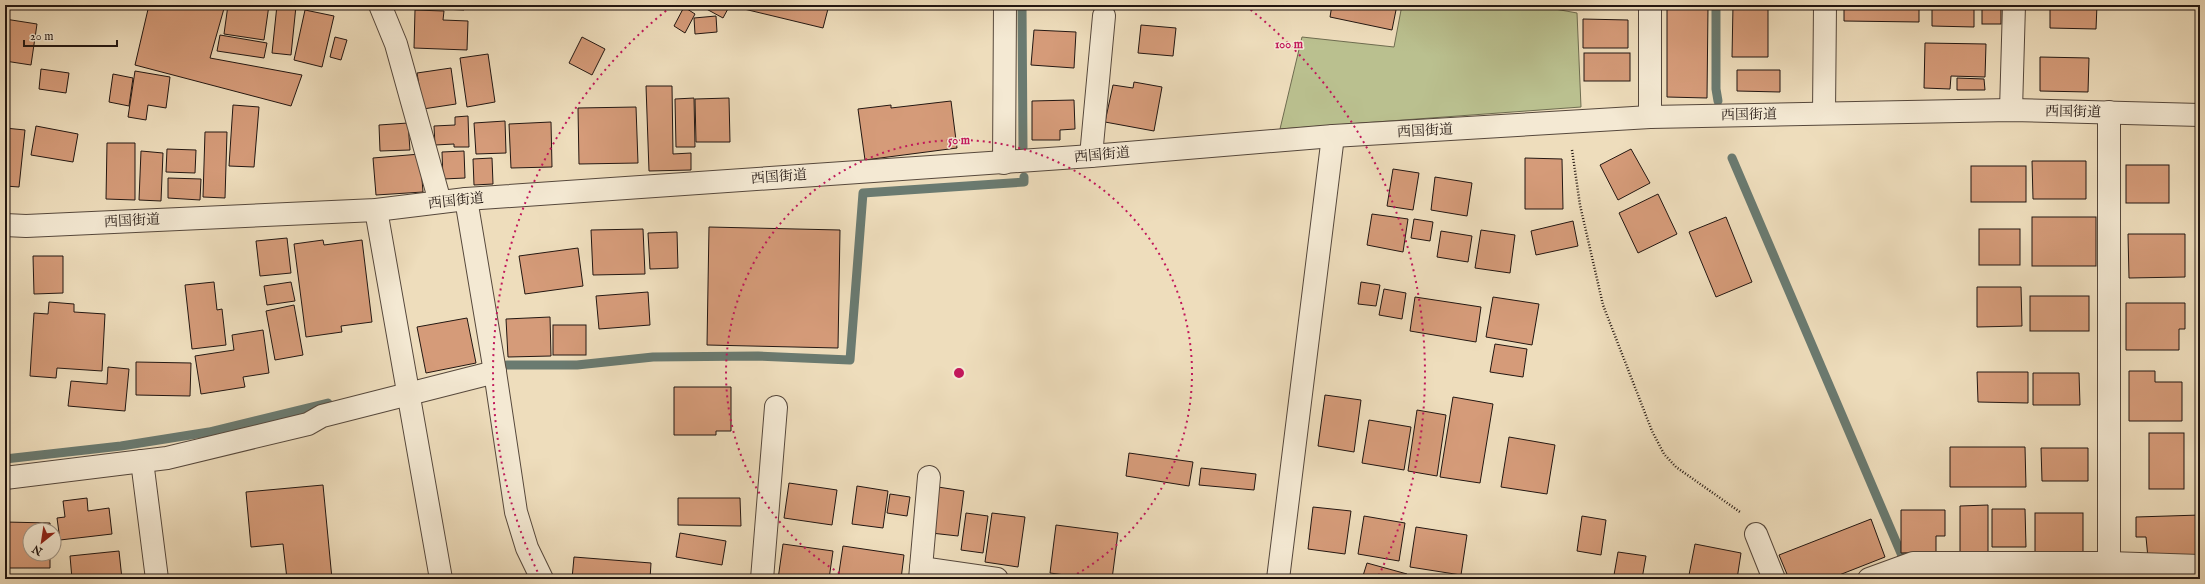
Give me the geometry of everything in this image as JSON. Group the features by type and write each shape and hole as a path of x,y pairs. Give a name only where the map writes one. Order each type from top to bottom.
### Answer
{"street":[{"path":"380,5 396,44 440,202"},
{"path":"1004,5 1004,162"},
{"path":"1650,5 1650,117"},
{"path":"1824,5 1824,113"},
{"path":"2011,110 2014,5"},
{"path":"1091,156 1104,16"},
{"name":"西国街道","path":"5,225 26,226 376,210 466,199 1091,156 1333,136 1650,117 2011,110 2200,114"},
{"path":"2109,112 2110,564"},
{"path":"1278,579 1333,136"},
{"path":"466,199 496,372 516,512 527,548 542,579"},
{"path":"376,210 441,579"},
{"path":"5,478 167,458 308,424 322,416 408,388 496,372"},
{"path":"762,579 776,407"},
{"path":"142,461 157,579"},
{"path":"929,477 921,573 997,579"},
{"path":"1756,534 1774,579"},
{"path":"1869,579 1907,565 2110,564 2200,566"}],"path":[{"path":"1568,122 1580,205 1603,304 1652,431 1664,454 1676,467 1734,507 1748,519 1756,534"}],"green space":[{"path":"1402,5 1533,5 1577,13 1581,107 1280,129 1302,37 1394,47"}],"building":[{"path":"149,5 225,5 210,58 302,75 291,106 135,65"},
{"path":"228,5 269,5 264,40 224,34"},
{"path":"277,5 296,6 291,55 272,53"},
{"path":"421,5 464,5 464,10 421,8"},
{"path":"699,5 730,5 723,18"},
{"path":"745,5 829,5 823,28 744,9"},
{"path":"1332,5 1397,5 1392,30 1330,17"},
{"path":"1733,5 1768,5 1768,57 1732,57"},
{"path":"1844,5 1919,5 1919,22 1844,21"},
{"path":"1932,5 1974,5 1974,27 1932,26"},
{"path":"1982,5 2001,5 2001,24 1982,24"},
{"path":"2050,5 2097,5 2096,29 2050,28"},
{"path":"1667,6 1708,7 1707,98 1667,97"},
{"path":"684,7 695,14 685,33 674,26"},
{"path":"305,10 334,16 322,67 294,60"},
{"path":"415,10 444,11 443,20 468,21 467,50 414,48"},
{"path":"716,16 717,32 695,34 694,18"},
{"path":"5,19 37,24 31,65 5,61"},
{"path":"1583,19 1628,20 1628,48 1583,48"},
{"path":"1141,25 1176,28 1173,56 1138,53"},
{"path":"1034,30 1076,32 1074,68 1031,65"},
{"path":"220,35 267,43 264,58 217,51"},
{"path":"335,37 347,40 341,60 330,57"},
{"path":"582,37 605,49 592,75 569,63"},
{"path":"1925,43 1986,44 1985,77 1951,76 1950,89 1924,88"},
{"path":"1584,53 1630,53 1630,81 1584,81"},
{"path":"488,54 495,102 467,107 460,58"},
{"path":"2040,57 2089,58 2088,92 2040,91"},
{"path":"451,68 456,104 423,109 417,73"},
{"path":"41,69 69,73 66,93 39,89"},
{"path":"1737,70 1780,70 1780,92 1737,91"},
{"path":"135,71 170,77 166,108 148,105 146,120 128,117"},
{"path":"113,74 133,78 129,106 109,102"},
{"path":"1957,78 1984,79 1985,90 1957,90"},
{"path":"1134,82 1162,87 1154,131 1105,122 1113,85 1133,88"},
{"path":"646,86 672,86 673,154 691,153 691,170 649,171"},
{"path":"694,98 695,147 676,147 675,99"},
{"path":"729,98 730,142 696,142 695,99"},
{"path":"1074,100 1075,129 1060,130 1060,140 1032,140 1032,101"},
{"path":"951,101 957,148 865,160 858,109 891,105 891,108"},
{"path":"233,105 259,107 254,167 229,166"},
{"path":"636,107 638,163 579,164 578,108"},
{"path":"468,116 469,147 454,147 454,144 435,145 434,126 455,125 455,117"},
{"path":"505,121 506,153 476,154 474,123"},
{"path":"551,122 552,167 511,168 509,124"},
{"path":"408,123 410,150 380,151 379,125"},
{"path":"36,126 78,134 73,162 31,155"},
{"path":"5,128 25,130 19,187 5,186"},
{"path":"205,132 227,132 225,198 203,197"},
{"path":"107,143 135,143 135,200 106,199"},
{"path":"167,149 196,150 195,173 166,172"},
{"path":"1631,149 1650,183 1618,200 1600,165"},
{"path":"141,151 163,153 161,201 139,200"},
{"path":"464,151 465,178 443,179 442,152"},
{"path":"420,154 423,192 376,195 373,158"},
{"path":"492,158 493,184 474,185 473,159"},
{"path":"1525,158 1562,159 1563,209 1525,209"},
{"path":"2032,161 2086,161 2086,199 2033,199"},
{"path":"2126,165 2169,165 2169,203 2126,203"},
{"path":"1971,166 2026,166 2026,202 1971,202"},
{"path":"1393,169 1419,173 1413,210 1387,206"},
{"path":"1435,177 1472,183 1467,216 1431,210"},
{"path":"168,178 201,179 200,200 168,198"},
{"path":"2196,185 2200,185 2200,278 2196,278"},
{"path":"1658,194 1677,234 1638,253 1619,213"},
{"path":"1372,214 1408,219 1403,252 1367,245"},
{"path":"1726,217 1752,282 1716,297 1689,232"},
{"path":"2032,217 2096,217 2096,266 2032,266"},
{"path":"1414,219 1433,222 1430,241 1411,238"},
{"path":"1573,221 1578,246 1536,255 1531,231"},
{"path":"709,227 840,230 838,348 707,345"},
{"path":"643,229 645,274 593,275 591,230"},
{"path":"1979,229 2020,229 2020,265 1979,265"},
{"path":"1481,230 1515,235 1510,273 1475,268"},
{"path":"1441,231 1472,236 1468,262 1437,257"},
{"path":"677,232 678,268 650,269 648,233"},
{"path":"2128,234 2185,234 2185,277 2129,278"},
{"path":"287,238 291,273 260,276 256,241"},
{"path":"323,240 324,245 362,240 372,322 341,326 342,332 306,337 294,244"},
{"path":"578,248 583,286 525,294 519,256"},
{"path":"33,256 63,256 63,293 34,294"},
{"path":"214,282 217,310 222,309 226,345 192,349 185,285"},
{"path":"291,282 295,301 267,305 264,286"},
{"path":"1361,282 1380,285 1376,306 1358,304"},
{"path":"1977,287 2021,287 2022,326 1977,327"},
{"path":"1384,289 1406,293 1402,319 1379,315"},
{"path":"648,292 650,325 599,329 596,296"},
{"path":"2030,296 2089,296 2089,331 2030,331"},
{"path":"1415,297 1481,307 1476,342 1410,331"},
{"path":"1493,297 1539,304 1532,345 1486,337"},
{"path":"49,302 74,304 74,312 105,314 102,371 57,368 56,378 30,376 34,313 48,314"},
{"path":"2126,303 2185,303 2185,329 2179,329 2179,350 2126,350"},
{"path":"294,305 303,355 275,360 266,311"},
{"path":"550,317 551,356 508,357 506,319"},
{"path":"467,318 476,363 426,373 417,327"},
{"path":"553,325 586,325 586,355 553,355"},
{"path":"263,330 269,373 243,377 245,387 201,394 195,356 234,350 232,335"},
{"path":"1495,344 1527,349 1523,377 1490,372"},
{"path":"136,362 191,363 190,396 136,395"},
{"path":"108,367 129,369 125,411 68,406 71,381 107,384"},
{"path":"2129,371 2155,371 2155,382 2182,382 2182,421 2129,421"},
{"path":"1977,372 2028,372 2028,403 1978,402"},
{"path":"2033,373 2079,373 2080,405 2033,405"},
{"path":"674,387 731,387 731,431 716,431 716,435 674,435"},
{"path":"1325,395 1361,400 1354,452 1318,446"},
{"path":"1453,397 1493,404 1480,483 1440,477"},
{"path":"1417,410 1446,415 1437,476 1408,471"},
{"path":"1369,420 1411,427 1404,470 1362,463"},
{"path":"2149,433 2184,433 2184,489 2149,489"},
{"path":"1509,437 1555,445 1547,494 1501,487"},
{"path":"1950,447 2025,447 2026,487 1950,487"},
{"path":"2041,448 2088,448 2088,481 2042,481"},
{"path":"1129,453 1193,462 1189,486 1126,476"},
{"path":"1201,468 1256,474 1254,490 1199,485"},
{"path":"789,483 837,490 832,525 784,518"},
{"path":"323,485 332,579 287,579 283,544 251,547 246,492"},
{"path":"857,486 888,491 883,528 852,524"},
{"path":"938,487 964,491 958,536 931,533"},
{"path":"890,494 910,497 907,516 887,513"},
{"path":"87,498 88,511 109,508 112,534 62,540 62,522 58,522 57,518 65,517 63,501"},
{"path":"678,498 740,498 741,526 678,525"},
{"path":"1988,505 1988,554 1960,554 1960,506"},
{"path":"1313,507 1351,511 1345,554 1308,549"},
{"path":"1992,509 2025,509 2026,547 1992,547"},
{"path":"1901,510 1945,510 1945,536 1936,536 1936,552 1901,553"},
{"path":"966,513 988,516 983,553 961,550"},
{"path":"992,513 1025,517 1018,567 985,562"},
{"path":"2035,513 2083,513 2083,553 2035,553"},
{"path":"2200,515 2200,556 2148,558 2146,537 2136,537 2136,517"},
{"path":"1364,516 1405,523 1399,561 1358,554"},
{"path":"1582,516 1606,520 1601,555 1577,551"},
{"path":"1871,519 1885,557 1829,579 1789,579 1779,555"},
{"path":"5,522 22,522 22,562 50,562 50,568 5,568"},
{"path":"1056,525 1118,533 1112,579 1095,579 1050,573"},
{"path":"1416,527 1467,535 1461,575 1410,567"},
{"path":"680,533 726,541 722,565 676,557"},
{"path":"783,544 833,551 829,579 778,579"},
{"path":"1695,544 1741,553 1737,579 1708,579 1689,575"},
{"path":"843,546 904,555 901,579 838,579"},
{"path":"119,551 122,579 72,579 70,556"},
{"path":"1618,552 1646,556 1642,579 1612,579"},
{"path":"574,557 651,563 650,579 572,579"},
{"path":"1367,563 1407,574 1406,579 1362,579"}],"waterway":[{"path":"1022,5 1023,148"},
{"path":"1716,5 1716,89 1718,101"},
{"path":"1732,158 1912,579"},
{"path":"507,365 577,365 653,357 758,356 850,360 863,193 1024,182 1024,177"},
{"path":"5,459 121,446 209,432 328,403"}]}
